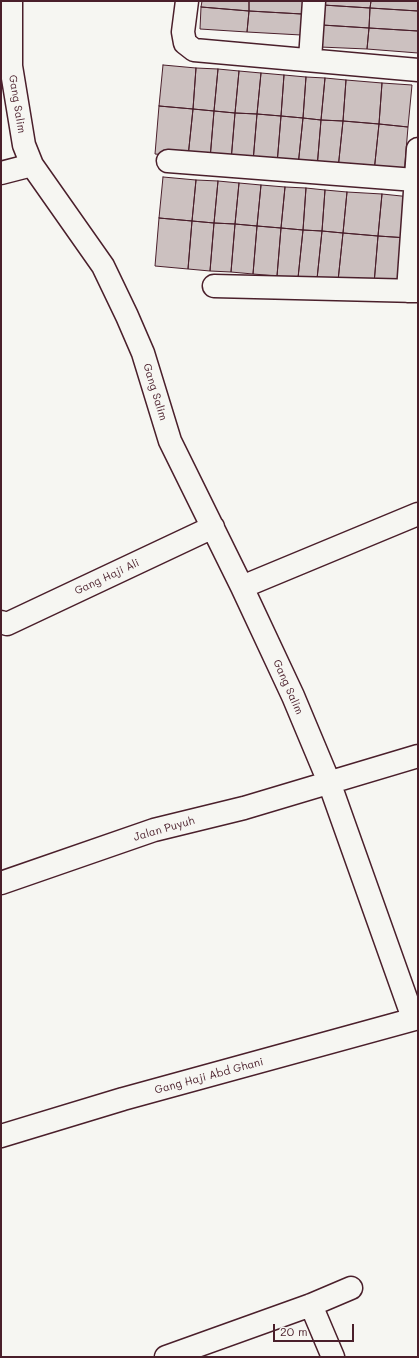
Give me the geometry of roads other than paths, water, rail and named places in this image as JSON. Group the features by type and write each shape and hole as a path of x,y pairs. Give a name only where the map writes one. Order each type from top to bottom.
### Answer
{"street":[{"name":"Gang Salim","path":"11,1 11,66 24,145 32,165 103,266 143,353 170,441 242,587 293,696 329,782 416,1018"},
{"path":"187,1 183,32 185,43 194,50 310,59 418,70"},
{"path":"310,59 314,1"},
{"path":"214,286 413,291 415,180 418,149"},
{"path":"168,161 415,180"},
{"path":"1,173 32,165"},
{"path":"242,587 418,514"},
{"name":"Gang Haji Ali","path":"1,622 7,624 213,527"},
{"name":"Jalan Puyuh","path":"1,883 154,830 244,808 418,756"},
{"name":"Gang Haji Abd Ghani","path":"1,1136 123,1099 212,1076 416,1018"},
{"path":"166,1357 214,1350 351,1288"},
{"path":"311,1305 333,1357"}]}
